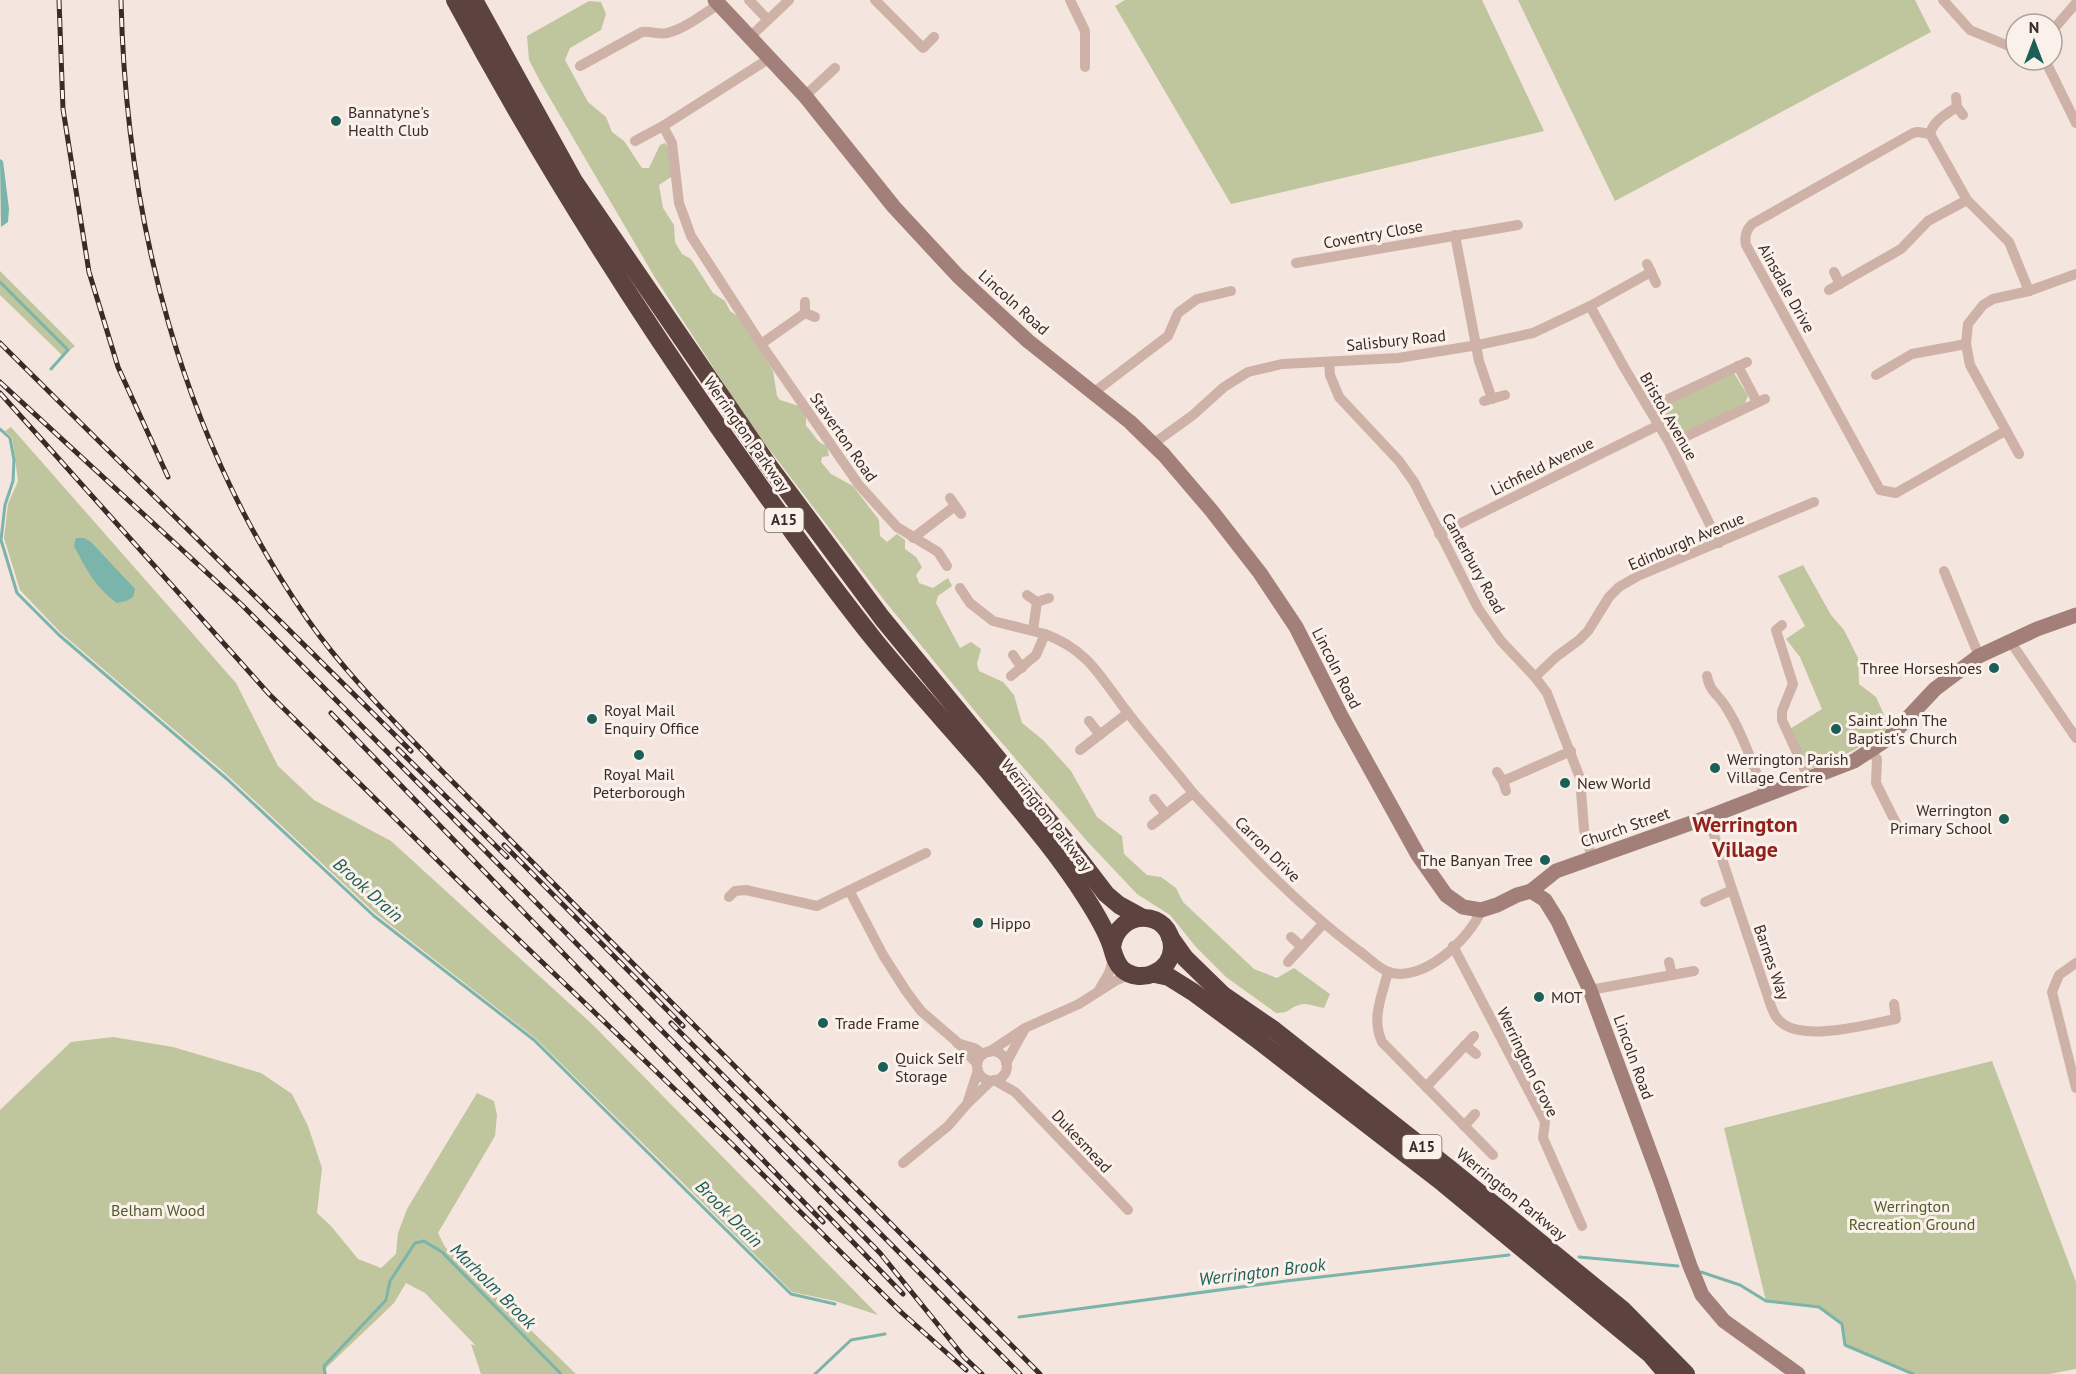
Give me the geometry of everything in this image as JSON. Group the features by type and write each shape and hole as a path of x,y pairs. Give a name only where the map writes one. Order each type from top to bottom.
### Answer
{"highway":[{"name":"Werrington Parkway","path":"455,0 482,34 574,181 769,466 875,609 1067,843 1106,894 1119,905 1141,917"},
{"name":"Werrington Parkway","path":"474,0 482,34"},
{"name":"Werrington Parkway","path":"499,63 561,188 674,364 772,504 877,643 1056,853 1085,896 1113,952"},
{"name":"A15","path":"1141,917 1159,922 1170,937"},
{"path":"1113,952 1113,938 1124,923 1141,917"},
{"name":"Werrington Parkway","path":"1170,937 1185,958 1223,995 1292,1045 1578,1273 1623,1310 1686,1374"},
{"path":"1155,974 1168,962 1172,945 1170,937"},
{"name":"A15","path":"1113,952 1119,966 1131,974 1146,976 1155,974 1169,977 1258,1040 1443,1183 1650,1354 1667,1374"}],"street":[{"path":"749,0 768,20"},
{"path":"750,37 789,0"},
{"path":"875,0 923,48 934,37"},
{"path":"1070,0 1085,31 1085,67"},
{"path":"1943,0 1970,30 2004,44"},
{"path":"580,66 642,32 664,34 678,29 717,2"},
{"name":"Lincoln Road","path":"717,2 805,96 894,207 958,276 1028,341 1154,444 1218,518 1260,573 1296,627 1389,806 1429,873 1446,895 1454,901 1463,907 1481,910"},
{"path":"2064,18 2076,3"},
{"path":"635,141 663,126 770,58"},
{"path":"805,96 835,68"},
{"path":"2052,72 2074,112 2076,123"},
{"path":"1959,106 1936,122 1930,134 1967,200 2009,242 2029,291"},
{"name":"Staverton Road","path":"663,126 672,143 679,203 685,223 760,344 859,485 897,527 939,552 947,566"},
{"name":"Ainsdale Drive","path":"1930,134 1913,133 1756,222 1747,230 1745,241 1880,489 1896,493 2005,430"},
{"path":"1829,290 1901,249 1928,221 1967,200"},
{"name":"Coventry Close","path":"1296,263 1518,225"},
{"path":"1455,235 1488,400 1505,395"},
{"name":"Salisbury Road","path":"1154,444 1224,387 1248,372 1282,364 1398,358 1478,345 1533,333 1590,306 1649,268 1656,283"},
{"path":"1834,272 1840,284"},
{"path":"2019,454 1970,364 1965,334 1968,324 1983,304 1993,299 2029,291 2076,274"},
{"path":"1094,393 1168,336 1178,313 1197,299 1231,291"},
{"name":"Bristol Avenue","path":"1590,306 1670,444 1719,543"},
{"path":"760,344 809,311"},
{"path":"1876,375 1912,354 1966,344"},
{"name":"Canterbury Road","path":"1329,362 1330,375 1339,398 1372,431 1414,482 1478,608 1502,641 1547,693 1580,778 1584,828 1592,858"},
{"path":"1649,408 1743,364 1761,400 1670,444"},
{"name":"Lichfield Avenue","path":"1439,534 1659,425"},
{"name":"Edinburgh Avenue","path":"1535,677 1588,631 1609,597 1619,587 1638,576 1814,502"},
{"path":"913,538 955,506"},
{"path":"1944,571 1979,656"},
{"name":"Carron Drive","path":"960,588 970,603 993,621 1045,634 1075,649 1088,660 1193,793 1242,847 1323,924 1388,972"},
{"path":"1027,595 1037,602"},
{"path":"1037,602 1049,597"},
{"path":"1033,630 1037,602"},
{"name":"Church Street","path":"1531,891 1551,874 1854,761 1889,738 1947,678 1979,656 2076,615"},
{"path":"1776,626 1793,684 1782,711 1782,720 1809,779"},
{"path":"1011,676 1036,655 1045,634"},
{"path":"2010,641 2076,738"},
{"path":"1013,655 1022,668"},
{"path":"1707,676 1712,692 1726,706 1734,722 1765,795"},
{"path":"1080,750 1128,713"},
{"path":"1089,721 1100,735"},
{"path":"1502,781 1571,751"},
{"path":"1871,751 1877,759 1876,783 1896,823"},
{"path":"1152,825 1193,793"},
{"path":"1154,799 1166,814"},
{"name":"Barnes Way","path":"1708,817 1777,1019 1789,1026 1807,1031 1833,1031 1896,1019 1894,1004"},
{"path":"729,897 735,891 746,890 817,906 850,892 926,853"},
{"path":"1705,902 1732,890"},
{"path":"1494,1155 1382,1042 1378,1033 1376,1015 1388,972 1403,973 1429,966 1453,946 1477,921 1481,910 1531,891"},
{"name":"Lincoln Road","path":"1531,891 1545,900 1558,921 1590,990 1702,1295 1724,1321 1798,1374"},
{"path":"850,892 883,955 921,1011 982,1060 1002,1055 1006,1066"},
{"path":"1288,962 1323,924"},
{"path":"1291,937 1302,947"},
{"name":"Werrington Grove","path":"1453,946 1545,1122 1543,1138 1582,1226"},
{"path":"1098,993 1109,973 1113,952"},
{"path":"1670,962 1672,975"},
{"path":"2076,963 2059,975 2052,992 2076,1088"},
{"path":"1590,990 1694,971"},
{"path":"967,1104 982,1060 1025,1028 1079,1004 1131,974"},
{"path":"903,1163 948,1126 967,1104 993,1080 1002,1077 1025,1028"},
{"path":"1426,1088 1474,1036"},
{"path":"1465,1045 1476,1054"},
{"path":"982,1060 983,1078 993,1080"},
{"name":"Dukesmead","path":"1006,1066 1015,1092"},
{"name":"Dukesmead","path":"993,1080 1015,1092 1128,1210"},
{"path":"1464,1126 1475,1114"}],"green space":[{"path":"1125,0 1482,0 1544,131 1231,204 1115,6"},
{"path":"1518,0 1915,0 1931,32 1615,201"},
{"path":"589,1 601,2 606,14 601,30 570,48 565,60 588,102 606,117 612,132 624,141 642,168 649,168 660,145 665,143 671,150 671,177 659,185 663,208 674,225 675,242 682,254 691,259 713,293 725,301 730,311 740,318 773,371 777,396 780,400 799,406 806,416 806,426 817,440 827,446 829,456 822,457 821,462 831,474 853,486 879,520 880,536 887,542 897,534 905,540 905,549 916,557 922,567 916,575 919,583 933,588 948,578 952,586 938,596 936,603 960,648 971,642 981,649 977,664 979,671 1003,682 1014,695 1022,723 1043,740 1071,771 1097,817 1122,836 1124,854 1147,875 1161,877 1176,888 1183,902 1254,969 1277,978 1294,968 1330,994 1324,1008 1302,1004 1276,1013 1226,977 1196,947 1170,915 1137,894 1086,840 983,721 884,600 750,424 654,276 529,60 527,36"},
{"path":"0,271 75,346 63,356 0,295"},
{"path":"1734,373 1748,396 1744,405 1679,435 1672,432 1663,416 1665,405"},
{"path":"11,427 236,683 278,766 314,800 391,841 593,1025 878,1315 835,1301 792,1292 535,1038 375,913 226,774 60,632 20,590 4,538 8,504 18,481 12,437 5,431"},
{"path":"1803,565 1831,615 1844,630 1858,658 1859,684 1876,697 1890,728 1852,751 1810,769 1790,729 1822,709 1800,657 1786,639 1805,626 1778,576"},
{"name":"Belham Wood","path":"113,1037 173,1047 261,1073 292,1094 308,1126 322,1168 317,1213 331,1226 358,1259 381,1268 396,1254 398,1233 407,1209 477,1093 494,1101 497,1115 495,1136 438,1233 445,1247 576,1374 481,1374 471,1344 476,1346 425,1293 406,1283 394,1303 325,1369 327,1374 0,1374 0,1110 71,1042"},
{"name":"Werrington Recreation Ground","path":"1992,1061 2076,1282 2076,1369 2049,1374 1913,1374 1845,1345 1842,1324 1819,1307 1766,1301 1724,1128"}],"water":[{"path":"0,159 3,161 9,209 8,222 1,227"},
{"path":"76,538 84,538 91,542 135,589 133,597 117,603 102,590 74,546"}],"waterway":[{"path":"0,282 68,350 51,369"},
{"name":"Brook Drain","path":"0,429 10,438 14,460 13,481 5,505 1,540 17,593 59,635 227,779 374,916 534,1040 791,1294 835,1304"},
{"name":"Marholm Brook","path":"325,1374 324,1366 386,1300 390,1281 415,1243 424,1241 442,1252 561,1374"},
{"name":"Werrington Brook","path":"1019,1317 1286,1281 1509,1255"},
{"name":"Werrington Brook","path":"1579,1257 1678,1266"},
{"name":"Werrington Brook","path":"1701,1272 1740,1285 1766,1301 1819,1307 1842,1324 1845,1345 1913,1374"},
{"name":"Marholm Brook","path":"815,1374 851,1340 885,1334"}],"railway":[{"path":"59,0 63,109 89,272 118,367 168,477"},
{"path":"121,0 125,82 134,164 149,245 169,324 194,401 226,477 264,550 308,620 353,677 437,766 1040,1374"},
{"path":"0,343 411,751"},
{"path":"0,382 242,605 880,1253 964,1357 982,1374"},
{"path":"0,393 269,694 492,914 737,1149 902,1313 966,1370"},
{"path":"331,713 823,1222"},
{"path":"398,749 507,857"},
{"path":"504,845 683,1026"},
{"path":"671,1023 1020,1374"},
{"path":"820,1208 903,1294"}],"place":[{"name":"Bannatyne's Health Club","path":"336,121"},
{"name":"Three Horseshoes","path":"1994,668"},
{"name":"Royal Mail Enquiry Office","path":"592,719"},
{"name":"Saint John The Baptist's Church","path":"1836,729"},
{"name":"Royal Mail Peterborough","path":"639,755"},
{"name":"Werrington Parish Village Centre","path":"1715,768"},
{"name":"New World","path":"1565,783"},
{"name":"Werrington Primary School","path":"2004,819"},
{"name":"The Banyan Tree","path":"1545,860"},
{"name":"Hippo","path":"978,923"},
{"name":"MOT","path":"1539,997"},
{"name":"Trade Frame","path":"823,1023"},
{"name":"Quick Self Storage","path":"883,1067"}],"district":[{"name":"Werrington Village","path":"1745,836"}]}
